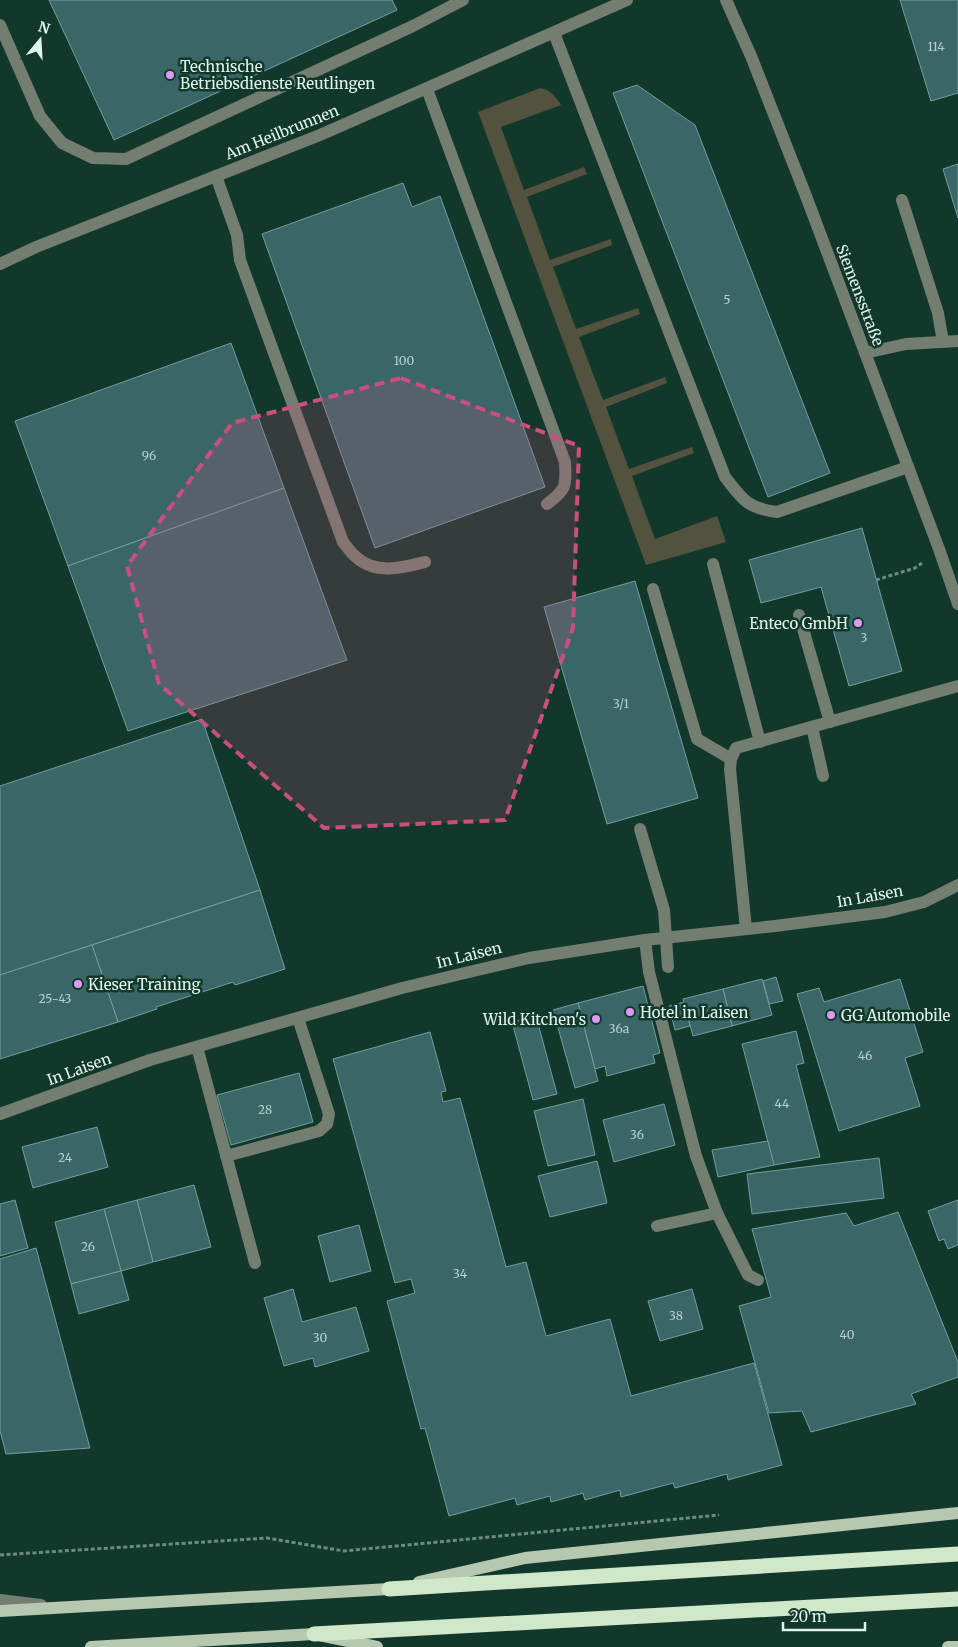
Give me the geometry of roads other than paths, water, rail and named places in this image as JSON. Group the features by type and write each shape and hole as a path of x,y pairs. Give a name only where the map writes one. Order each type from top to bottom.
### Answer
{"highway":[{"path":"389,1589 958,1554"},
{"path":"314,1634 958,1599"}],"main road":[{"path":"0,1611 389,1589 525,1558 958,1513"},
{"path":"91,1647 314,1634 376,1647"},
{"path":"948,1647 958,1647"}],"street":[{"path":"0,25 40,116 62,143 93,158 126,159 413,26 463,0"},
{"name":"Am Heilbrunnen","path":"0,264 36,247 320,135 628,0"},
{"name":"Siemensstraße","path":"726,0 751,56 865,353 958,604"},
{"path":"554,33 725,477 740,496 745,502 761,510 777,512 908,467"},
{"path":"426,89 565,462 566,484 561,494 547,504"},
{"path":"216,176 237,235 240,260 343,542 357,558 376,568 398,569 425,562"},
{"path":"902,200 938,313 943,342"},
{"path":"865,353 906,344 958,341"},
{"path":"713,564 760,742"},
{"path":"653,589 698,739 731,759"},
{"path":"798,615 830,722"},
{"path":"746,929 731,778 731,759 736,748 958,686"},
{"path":"812,727 823,776"},
{"path":"640,829 664,910 668,967"},
{"name":"In Laisen","path":"0,1114 150,1060 402,988 529,958 645,940 886,912 924,902 958,885"},
{"path":"645,940 649,972 696,1156 717,1212 748,1275 758,1280"},
{"path":"226,1156 318,1131 327,1124 329,1114 298,1018"},
{"path":"197,1047 255,1263"},
{"path":"657,1226 717,1212"},
{"path":"0,1600 59,1608"}],"place":[{"name":"Technische Betriebsdienste Reutlingen","path":"170,75"},
{"name":"Enteco GmbH","path":"858,623"},
{"name":"Kieser Training","path":"78,984"},
{"name":"Hotel in Laisen","path":"630,1012"},
{"name":"GG Automobile","path":"831,1015"},
{"name":"Wild Kitchen's","path":"596,1019"}]}
